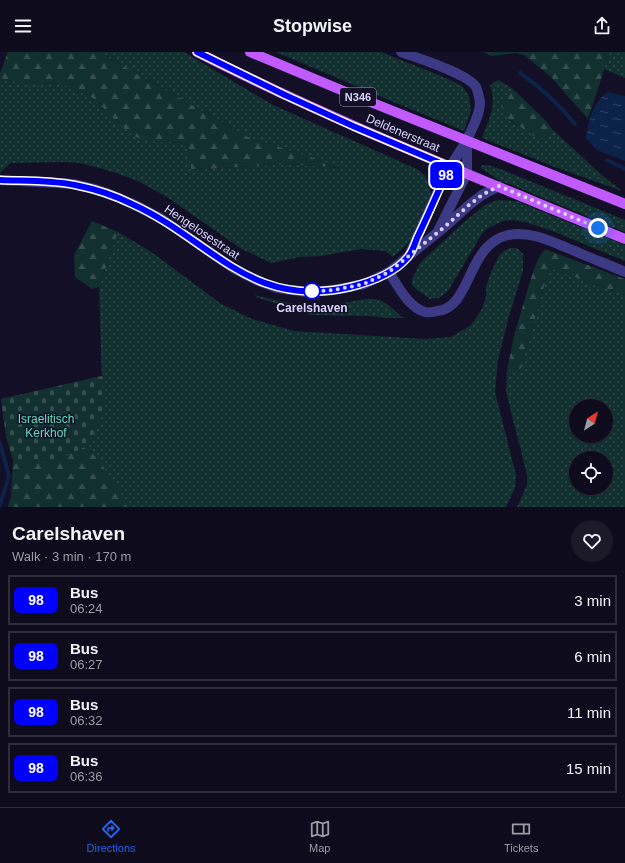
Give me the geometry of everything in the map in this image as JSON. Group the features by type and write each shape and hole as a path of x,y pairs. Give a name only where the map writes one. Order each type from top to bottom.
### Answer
{"main road":[{"name":"Deldenerstraat","path":"197,52 353,126 625,239"},
{"name":"Deldenerstraat","path":"250,52 625,204"}],"street":[{"path":"401,52 462,76 476,87 480,103 477,116 467,140 467,173"},
{"name":"Hengelosestraat","path":"408,256 450,167 467,140"},
{"name":"Hengelosestraat","path":"436,234 467,173"},
{"name":"Hengelosestraat","path":"0,180 74,184 114,196 162,219 233,268 256,280 277,288 307,292 334,290 364,284 389,272 482,195 499,186"},
{"path":"389,272 412,304 426,313 442,311 456,300 464,290 480,255 495,240 510,235 523,234 539,237 625,272"}],"green space":[{"path":"8,52 99,52 248,137 344,168 288,164 191,170 189,151 186,143 151,141 132,135 99,103 87,94 62,84 17,82 0,78 0,73"},
{"path":"99,52 184,52 273,105 417,169 426,177 429,185 429,203 423,222 404,248 393,257 385,251 361,249 321,256 300,257 271,263 240,248 167,197 138,181 110,171 80,163 62,162 11,163 0,173 0,78 17,82 62,84 87,94 99,103 118,123 151,141 186,143 189,151 191,170 288,164 342,168 248,137"},
{"path":"276,52 381,52 446,78 462,86 469,96 471,111 464,131 391,101"},
{"path":"483,52 610,52 588,119 551,77 524,55 515,53 492,56"},
{"path":"610,52 625,52 625,78 604,69"},
{"path":"498,80 513,89 502,108 510,121 545,138 553,130 604,177 622,191 560,169 482,138 491,112 493,100 490,85"},
{"path":"513,89 544,119 553,130 545,138 537,138 503,115 502,108"},
{"path":"482,165 488,165 503,170 625,220 625,232 497,179 481,168"},
{"path":"498,200 516,201 625,245 625,261 555,232 525,222 512,220 503,221 483,232 448,291 439,298 430,299 416,289 412,285 412,279 420,263 463,223 485,205"},
{"path":"92,221 118,232 99,287 92,289 75,277 74,255"},
{"path":"118,232 150,251 220,303 252,319 294,331 425,339 451,337 471,325 482,309 486,297 486,287 491,272 500,254 509,248 517,248 523,254 523,271 509,316 498,360 495,392 516,475 515,488 506,507 127,507 87,446 103,413 99,287"},
{"path":"545,249 625,279 625,295 552,269 549,271 543,290 520,371 507,370 515,332 532,275 538,259"},
{"path":"552,269 625,295 625,507 517,507 527,485 527,475 506,392 507,370 520,370 549,271"},
{"path":"255,295 282,302 313,306 373,299 386,303 403,318 312,315 256,297"},
{"path":"102,376 103,413 87,446 115,482 127,507 8,507 11,496 13,460 6,436 1,399"},
{"name":"Israelitisch Kerkhof","path":"102,376 103,413 87,446 51,463 13,460 6,436 1,399"}],"water":[{"path":"608,92 625,96 625,161 597,150 586,138 592,112 603,96"}],"waterway":[{"path":"520,73 550,97 575,124"},
{"path":"607,160 625,169"},
{"path":"0,443 9,476 0,505"}],"bus line":[{"name":"98","path":"0,180 74,184 114,196 162,219 233,268 256,280 277,288 307,292 334,290 364,284 389,272 399,265 408,256 423,228 442,182 450,167 415,151 366,132 285,95 197,52"}],"place":[{"name":"Carelshaven","path":"312,291"}],"route":[{"path":"312,291 307,292 334,290 364,284 389,272 469,205 482,195 499,186 598,228"}]}
